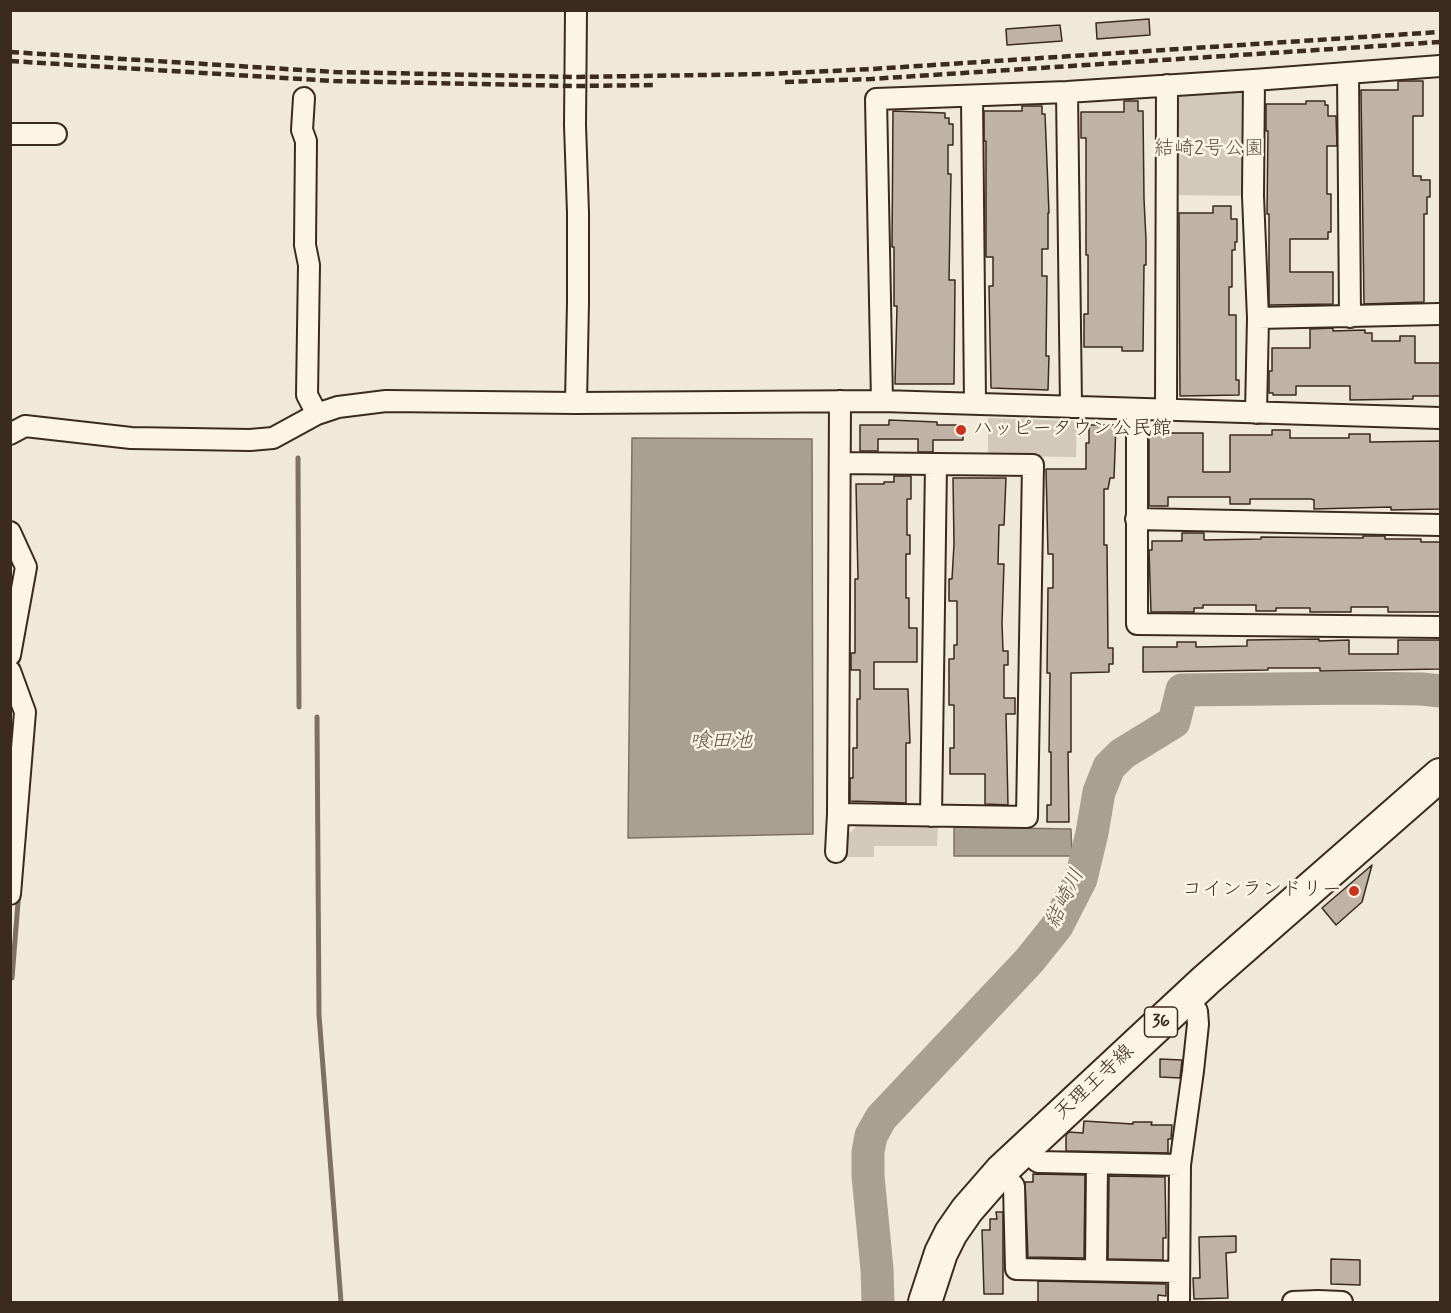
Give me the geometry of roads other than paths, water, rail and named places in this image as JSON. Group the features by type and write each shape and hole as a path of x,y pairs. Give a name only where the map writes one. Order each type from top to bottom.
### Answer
{"main road":[{"name":"天理王寺線","path":"925,1302 941,1253 951,1233 967,1210 1001,1171 1186,998 1440,775"}],"street":[{"path":"576,10 578,302 576,404"},
{"path":"882,401 876,99 1067,92 1254,81 1440,66"},
{"path":"1348,73 1350,317"},
{"path":"1254,81 1253,196 1258,318 1256,413"},
{"path":"1166,410 1167,86"},
{"path":"1067,92 1071,407"},
{"path":"972,97 975,404"},
{"path":"304,98 302,130 306,141 305,245 309,265 307,395 317,414"},
{"path":"10,134 56,134"},
{"path":"1258,318 1440,314"},
{"path":"10,434 25,426 131,438 250,440 273,438 317,414 338,407 386,401 576,404 882,401 1440,418"},
{"path":"836,852 840,401"},
{"path":"1137,410 1137,624 1440,627"},
{"path":"838,814 1027,817 1033,465 840,463"},
{"path":"931,816 936,464"},
{"path":"1136,519 1440,525"},
{"path":"10,532 26,567 10,655"},
{"path":"10,671 25,712 10,894"},
{"path":"1179,1302 1180,1165 1198,1024 1197,1011 1186,998"},
{"path":"1024,1150 1038,1162 1180,1165"},
{"path":"1096,1269 1097,1164"},
{"path":"1001,1171 1014,1186 1016,1269 1178,1272"},
{"path":"1293,1302 1342,1302"}],"water":[{"name":"喰田池","path":"632,438 812,439 813,834 628,838"},
{"path":"954,827 1071,829 1072,856 954,856"}],"waterway":[{"path":"298,458 299,707"},
{"name":"結崎川","path":"878,1302 868,1176 871,1136 881,1118 1029,961 1057,926 1081,879 1099,792 1109,767 1122,754 1174,722 1182,690 1361,688 1440,691"},
{"path":"317,717 319,1015 341,1302"},
{"path":"12,978 19,890"}],"railway":[{"path":"10,52 335,72 576,77 768,74 872,69 1440,32"},
{"path":"785,82 871,79 1440,42"},
{"path":"10,61 334,81 576,86 656,85"}],"place":[{"name":"ハッピータウン公民館","path":"961,430"},
{"name":"コインランドリー","path":"1354,891"}],"park label":[{"name":"結崎2号公園","path":"1209,150"}]}
